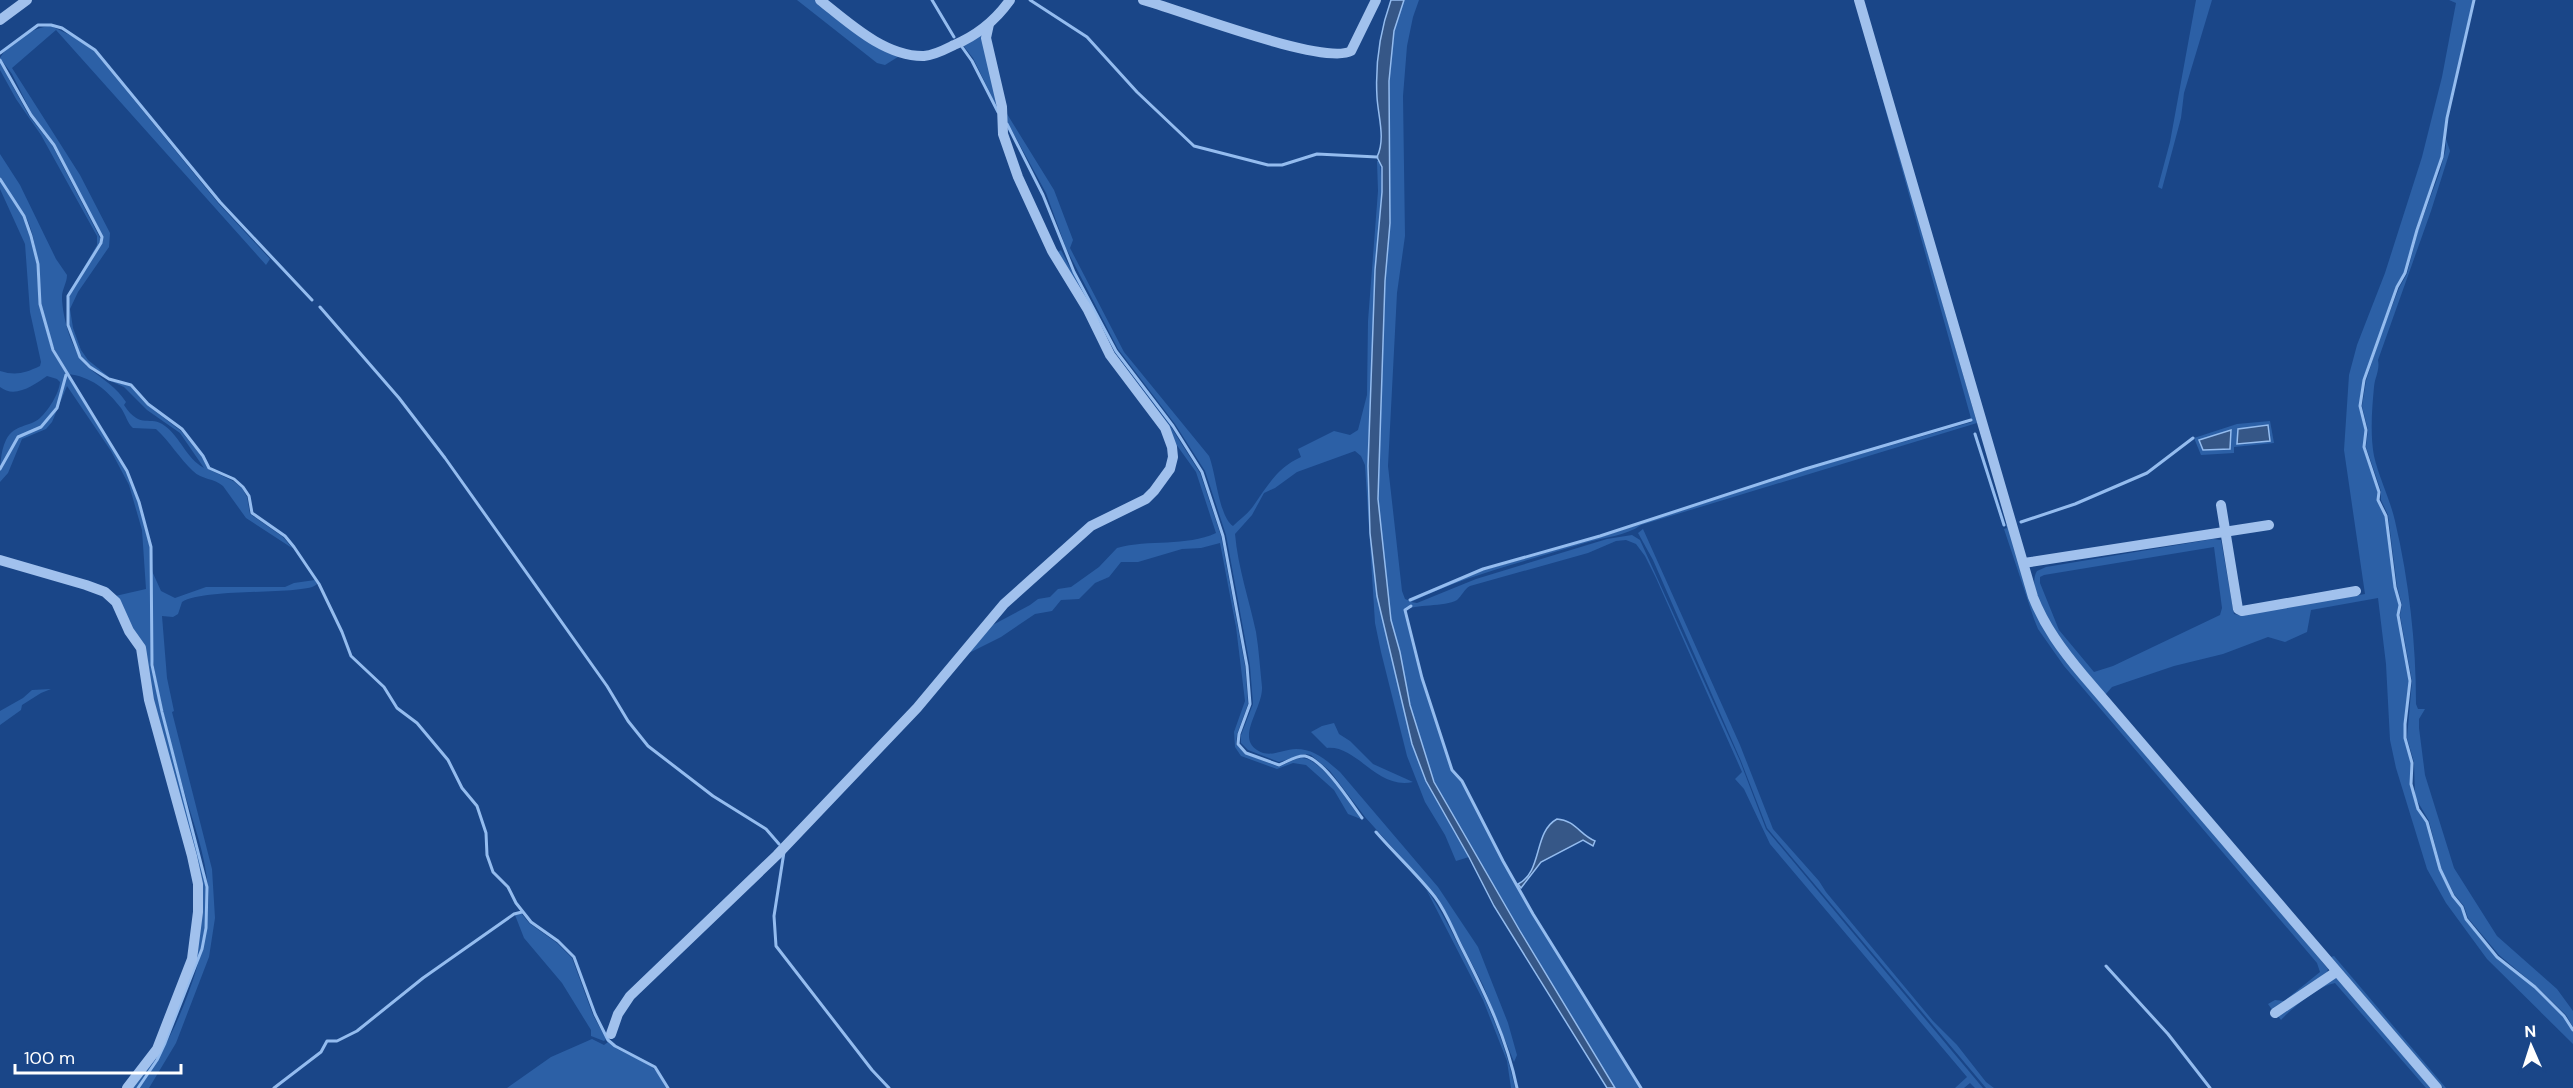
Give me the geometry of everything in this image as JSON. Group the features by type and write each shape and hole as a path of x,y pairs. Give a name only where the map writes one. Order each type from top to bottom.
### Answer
{"street":[{"path":"0,20 27,0"},
{"path":"820,0 874,40 906,54 924,56 966,40 989,24 1010,0"},
{"path":"1143,0 1280,44 1338,54 1351,51 1376,0"},
{"path":"1859,0 2036,604 2058,645 2437,1088"},
{"path":"611,1034 618,1014 630,996 777,855 917,708 1004,604 1057,553 1091,526 1146,499 1170,469 1173,457 1172,447 1165,428 1110,355 1088,310 1052,251 1018,177 1004,134 1002,106 986,38 989,24"},
{"path":"2221,505 2236,605 2242,611 2356,591"},
{"path":"2024,563 2269,525"},
{"path":"0,560 105,592 116,602 129,631 141,648 149,700 192,856 198,885 198,912 192,959 157,1049 128,1088"},
{"path":"2275,1013 2336,972"}],"shaded area":[{"path":"797,0 817,0 901,55 885,65 877,63"},
{"path":"1391,0 1404,0 1394,31 1389,81 1390,223 1385,281 1378,499 1391,620 1400,652 1410,705 1434,782 1520,931 1615,1088 1607,1088 1494,906 1426,781 1412,744 1377,596 1370,533 1368,466 1375,270 1382,192 1382,167 1377,157 1381,135 1377,72 1381,35"},
{"path":"1404,0 1419,0 1407,46 1403,96 1405,236 1397,293 1388,466 1402,591 1405,599 1410,601 1484,570 1601,537 1806,470 1972,422 1855,0 1977,423 1641,525 1622,534 1497,569 1432,592 1411,602 1417,603 1476,579 1607,539 1632,535 1640,540 1740,761 1766,829 1983,1088 1975,1088 1970,1083 1964,1088 1955,1088 1967,1077 1770,844 1744,789 1735,779 1742,772 1656,578 1636,544 1626,540 1616,541 1588,553 1470,586 1457,600 1452,602 1405,610 1422,678 1451,770 1462,781 1502,861 1641,1088 1615,1088 1520,931 1434,782 1410,705 1400,652 1391,620 1378,499 1385,281 1390,223 1389,81 1394,31"},
{"path":"2196,0 2212,0 2184,93 2181,118 2162,189 2158,187 2170,142"},
{"path":"2449,0 2473,0 2446,118 2441,156 2404,273 2396,287 2363,380 2359,406 2365,430 2363,447 2378,492 2378,500 2385,516 2394,587 2399,605 2398,615 2409,681 2404,724 2405,738 2411,763 2410,784 2417,809 2427,822 2439,869 2452,896 2461,907 2465,920 2497,957 2535,988 2564,1017 2573,1031 2573,1044 2487,959 2446,903 2427,869 2396,768 2390,740 2386,664 2378,598 2311,610 2307,632 2285,642 2268,637 2223,654 2174,666 2112,687 2105,695 2058,635 2038,599 2034,583 2037,571 2046,567 2213,539 2221,540 2234,614 2365,594 2344,450 2349,375 2357,345 2385,273 2422,157 2442,77 2456,3","holes":["2214,547 2222,608 2220,615 2113,666 2094,672 2059,630 2040,583 2040,577"]},
{"path":"51,26 76,38 94,51 218,203 270,259 266,265 56,30 12,68 80,175 110,233 109,247 78,292 70,309 73,328 81,350 88,360 109,377 95,369 83,358 72,337 68,319 70,295 102,244 103,237 55,144 32,114 12,74 0,58 22,37 37,29"},
{"path":"983,34 999,111 973,58 962,44"},
{"path":"0,63 29,116 52,145 100,238 100,243 76,281 97,245 97,236 41,135 16,99 0,70"},
{"path":"1004,109 1054,190 1073,240 1070,248 1124,352 1209,456 1224,514 1233,526 1250,511 1280,471 1301,457 1298,449 1334,431 1350,435 1358,430 1367,395 1368,321 1378,191 1377,161 1380,161 1382,192 1375,270 1368,466 1377,596 1412,744 1426,781 1469,857 1456,861 1445,835 1425,802 1407,756 1375,623 1365,465 1361,456 1355,451 1297,472 1264,493 1252,515 1235,534 1241,571 1256,632 1262,687 1249,738 1251,744 1262,753 1272,754 1296,749 1320,756 1340,772 1438,887 1478,947 1508,1023 1517,1055 1514,1062 1483,985 1438,898 1365,817 1330,771 1311,755 1305,754 1279,762 1248,750 1241,743 1241,735 1253,704 1250,666 1226,535 1205,471 1175,424 1118,349 1066,248 1046,193 1004,116"},
{"path":"2446,139 2450,151 2378,360 2372,412 2374,456 2393,513 2408,589 2415,658 2416,704 2418,709 2425,709 2419,719 2419,728 2425,775 2454,868 2497,936 2557,989 2573,1011 2573,1027 2566,1015 2499,955 2468,918 2464,906 2454,894 2441,868 2429,821 2415,797 2414,762 2407,738 2412,681 2400,615 2402,605 2397,586 2388,515 2381,500 2381,491 2366,447 2368,430 2362,406 2366,381 2379,340 2399,288 2407,274 2418,231 2440,171"},
{"path":"0,154 20,185 56,259 67,275 62,294 64,315 78,355 90,369 118,392 126,402 124,405 135,418 155,421 165,426 193,459 204,468 180,433 147,410 124,387 108,380 130,386 147,405 181,431 202,457 208,469 242,488 247,497 250,514 283,537 292,548 246,518 223,486 193,471 156,429 133,428 121,408 104,390 91,381 67,374 45,324 30,226 2,182"},
{"path":"0,181 23,216 31,236 37,264 39,304 52,351 126,471 138,502 150,547 151,665 206,887 205,927 201,949 164,1043 137,1088 129,1088 174,1012 200,912 143,661 111,597 146,589 142,530 129,485 111,451 67,386 52,422 46,429 22,439 8,473 0,482 1,455 6,440 18,428 36,421 43,415 50,407 60,382 47,376 30,387 18,391 12,392 0,387 0,371 20,373 40,366 41,362 30,312 25,244 0,189"},
{"path":"1061,250 1114,352 1171,427 1200,473 1221,536 1245,666 1248,704 1237,734 1236,744 1246,754 1279,767 1301,758 1309,760 1326,773 1361,819 1348,814 1334,790 1306,765 1293,763 1277,769 1241,756 1235,747 1234,732 1245,701 1236,627 1220,543 1201,548 1182,549 1138,562 1121,562 1109,577 1095,583 1079,599 1061,600 1052,611 1035,614 1001,637 965,655 987,628 1038,599 1050,597 1058,589 1071,587 1099,567 1117,548 1129,545 1180,542 1216,533 1196,472 1118,363 1056,253"},
{"path":"2270,421 2274,443 2234,447 2234,453 2201,455 2194,438 2237,424"},
{"path":"2268,425 2270,441 2237,444 2238,429"},
{"path":"2231,430 2230,449 2203,450 2199,440"},
{"path":"2010,524 2040,621 2328,969 2273,1011 2268,1004 2275,1000 2284,1001 2320,972 2317,963 2064,666 2038,629 2004,529"},
{"path":"1643,529 1740,745 1773,829 1819,881 1933,1021 1957,1045 1986,1082 1994,1088 1986,1088 1767,828 1741,761 1653,560 1638,533"},
{"path":"152,571 161,591 175,598 206,587 285,587 294,583 315,580 317,584 310,588 295,590 194,597 182,602 178,614 173,617 162,616 167,678 174,711 172,712 212,869 215,918 209,957 176,1043 149,1088 139,1088 166,1045 178,1020 197,966 208,913 205,864 184,791 154,667 150,619"},
{"path":"51,689 22,705 21,710 0,725 0,711 32,690"},
{"path":"1334,723 1339,734 1350,741 1373,764 1413,782 1400,783 1389,780 1348,753 1327,748 1311,732"},
{"path":"1557,819 1568,822 1595,841 1593,846 1583,840 1541,862 1521,888 1518,884 1531,871 1544,833"},
{"path":"1426,889 1446,920 1486,1003 1506,1053 1515,1088 1511,1088 1507,1061 1483,1000"},
{"path":"521,913 529,923 557,943 572,958 593,1015 606,1039 604,1041 591,1036 591,1030 562,983 524,938 515,915"},
{"path":"2334,956 2446,1088 2443,1088 2331,957"},
{"path":"2336,976 2433,1088 2426,1088 2335,983 2314,993 2281,1020 2278,1016"},
{"path":"592,1039 604,1045 608,1042 647,1063 656,1071 666,1088 507,1088 551,1057"}],"waterway":[{"path":"932,0 954,37"},
{"path":"1030,0 1087,37 1137,92 1194,146 1268,165 1282,165 1317,154 1377,157"},
{"path":"2474,0 2447,118 2442,157 2405,273 2397,287 2364,380 2360,406 2366,430 2364,447 2379,492 2378,500 2386,516 2395,587 2400,605 2398,615 2410,681 2405,738 2412,763 2411,784 2418,809 2427,822 2440,869 2453,896 2462,907 2466,919 2497,957 2535,987 2564,1016 2573,1030"},
{"path":"0,53 38,25 62,28 95,50 220,202 312,300"},
{"path":"962,47 972,61 998,112"},
{"path":"0,60 31,115 54,145 102,237 101,243 68,296 68,325 80,357 90,367 109,379 131,385 148,404 182,429 203,456 209,468 234,479 243,487 249,496 252,513 285,536 294,547 319,584 351,656 384,687 397,708 417,723 448,760 462,788 477,806 486,833 487,855 493,872 508,887 516,903 531,922 558,941 574,957 595,1014 608,1040 655,1067 668,1088"},
{"path":"1007,124 1043,195 1074,272 1116,351 1173,426 1202,472 1223,536 1247,666 1250,704 1239,734 1238,744 1246,753 1279,765 1302,756 1312,759 1328,773 1362,818"},
{"path":"0,179 24,216 31,236 38,264 40,304 53,350 127,471 139,502 151,547 152,665 207,887 206,928 202,949 165,1043 157,1060 138,1088"},
{"path":"320,307 399,398 445,458 607,686 628,721 648,746 713,796 766,829 779,844"},
{"path":"0,469 18,437 41,427 57,408 66,375"},
{"path":"1410,600 1483,569 1600,536 1805,469 1971,420"},
{"path":"1975,434 2004,525"},
{"path":"2021,522 2075,504 2147,473 2193,438"},
{"path":"1411,606 1405,610 1422,678 1452,770 1462,781 1533,914 1641,1088"},
{"path":"1376,832 1435,897 1443,910 1495,1018 1508,1052 1517,1088"},
{"path":"784,852 774,916 776,946 872,1070 889,1088"},
{"path":"274,1088 321,1052 327,1041 337,1041 357,1031 423,978 514,914 522,912"},
{"path":"2106,966 2168,1034 2210,1088"}]}
